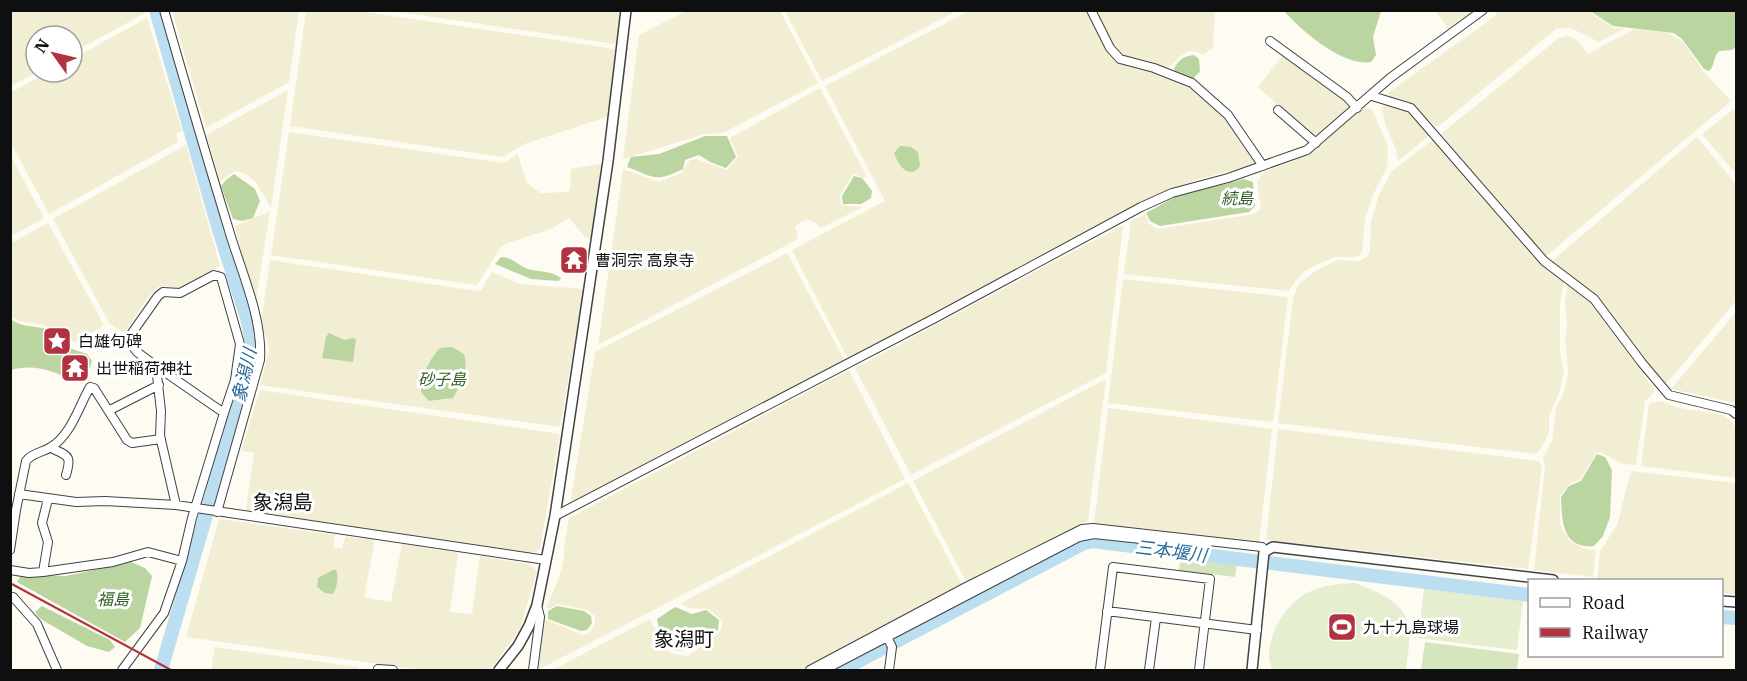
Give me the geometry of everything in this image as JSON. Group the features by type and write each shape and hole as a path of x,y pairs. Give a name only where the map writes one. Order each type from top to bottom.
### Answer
{"street":[{"path":"164,10 261,341 260,360 217,512"},
{"path":"499,670 518,646 537,605 555,516 608,161 626,10"},
{"path":"1091,10 1110,48 1120,59 1154,68 1192,83 1228,115 1263,166"},
{"path":"555,516 1141,207 1172,193 1228,178 1307,150 1372,96 1390,78 1484,10"},
{"path":"1270,41 1347,97 1357,108"},
{"path":"1372,96 1411,108 1544,261 1594,299 1669,395 1731,410 1737,414"},
{"path":"1278,110 1316,143"},
{"path":"122,670 164,613 182,561 195,509 235,380 240,344 221,277 214,275 180,293 163,292 128,341 137,352 224,413"},
{"path":"156,366 161,440 176,505"},
{"path":"110,410 159,385"},
{"path":"10,550 13,510 26,460 31,455 51,448 62,437 80,409 90,387 94,388 110,410 127,440 132,443 161,440"},
{"path":"51,448 66,455 69,459 66,475"},
{"path":"19,494 48,499 176,505 546,560"},
{"path":"43,572 48,542 42,523 48,499"},
{"path":"810,670 966,587 1083,529 1093,528 1263,551"},
{"path":"824,670 1079,537 1094,534 1263,551 1273,547 1545,579"},
{"path":"1252,670 1263,551"},
{"path":"10,570 29,573 43,572 113,562 148,552 182,561"},
{"path":"1100,670 1113,567 1210,579 1199,670"},
{"path":"13,597 37,624 57,670"},
{"path":"533,670 540,617 537,605"},
{"path":"1107,611 1257,630"},
{"path":"1149,670 1156,618"},
{"path":"887,637 892,647 889,670"},
{"path":"378,670 393,670"}],"green space":[{"path":"11,10 146,10 147,12 84,46 84,24 24,24 24,79 11,86"},
{"path":"621,10 616,44 393,11"},
{"path":"172,11 299,11 289,82 206,128"},
{"path":"306,11 359,11 615,49 607,117 524,144 503,157 290,126"},
{"path":"686,11 780,11 818,83 723,133 705,134 623,159 639,35"},
{"path":"785,11 957,11 822,81"},
{"path":"969,11 1087,11 1104,46 1117,61 1190,85 1221,113 1256,164 1196,180 1135,205 1113,219 848,359 792,250 885,201 825,86"},
{"path":"1096,11 1215,11 1213,48 1203,55 1189,51 1168,68 1128,59 1112,45"},
{"path":"1284,11 1381,11 1373,37 1376,55 1371,62 1348,59 1312,37"},
{"path":"1436,11 1478,11 1450,32"},
{"path":"1498,11 1588,11 1614,28 1625,28 1599,42 1571,28 1557,28 1439,126 1435,126 1412,104 1390,97 1388,93 1495,16"},
{"path":"1590,11 1736,11 1736,47 1732,50 1719,51 1709,71 1704,69 1682,39 1674,33 1613,26"},
{"path":"147,18 182,131 176,133 178,142 49,214 11,143 10,93 26,84 84,84 84,52"},
{"path":"1634,29 1668,33 1683,42 1703,71 1731,101 1545,257 1441,134 1559,38 1568,36 1576,39 1588,54"},
{"path":"1194,55 1199,59 1200,71 1193,79 1175,72 1174,69 1179,61 1184,57"},
{"path":"1283,55 1350,105 1351,108 1317,137 1313,137 1258,87"},
{"path":"820,88 866,175 865,178 853,174 840,195 841,205 863,207 821,228 815,222 808,220 800,222 795,227 798,239 598,345 623,169 659,182 681,173 690,160 696,159 727,170 738,156 730,138"},
{"path":"288,90 271,208 255,181 246,174 235,171 220,181 206,135"},
{"path":"1394,105 1411,113 1430,135 1399,160 1382,110 1384,106"},
{"path":"1363,108 1372,109 1388,151 1387,167 1373,195 1365,219 1362,253 1356,257 1334,257 1306,270 1289,291 1124,274 1131,220 1145,215 1149,224 1158,229 1254,214 1261,208 1257,182 1264,172 1308,155"},
{"path":"1734,109 1736,111 1736,174 1702,134"},
{"path":"289,132 503,163 518,154 526,182 540,193 567,192 570,190 571,169 600,164 602,165 593,237 588,239 584,236 569,218 551,229 505,244 500,248 477,285 271,255"},
{"path":"705,136 727,136 736,157 726,168 699,155 685,160 683,169 660,177 649,176 627,167 631,157 659,154"},
{"path":"1697,137 1736,184 1736,301 1665,385 1597,296 1551,262"},
{"path":"1434,139 1547,270 1564,282 1560,302 1560,352 1564,372 1560,390 1549,417 1549,430 1545,442 1536,454 1278,423 1293,299 1298,285 1314,272 1337,260 1359,261 1368,256 1371,221 1379,195 1392,171"},
{"path":"186,145 220,266 177,288 158,287 146,300 124,333 110,324 53,219"},
{"path":"900,146 911,147 918,152 920,166 916,170 908,172 898,162 894,153"},
{"path":"10,155 44,218 11,236 10,236"},
{"path":"234,174 255,189 260,201 253,218 242,221 233,219 221,186"},
{"path":"854,176 862,178 872,191 871,198 861,204 843,204 842,196"},
{"name":"続島","path":"1244,179 1253,182 1255,206 1249,212 1160,226 1150,221 1146,213 1177,196"},
{"path":"270,211 255,306 235,226"},
{"path":"48,223 104,325 76,343 45,325 18,321 11,316 11,243"},
{"path":"1123,225 1106,373 911,475 855,368"},
{"path":"787,253 845,361 570,504 595,352"},
{"path":"501,257 528,269 550,273 561,278 559,281 531,279 495,264"},
{"path":"270,260 477,291 481,290 492,272 520,284 584,289 560,427 260,385 269,350 268,340 263,335 261,324","holes":["433,355 447,399 429,401"]},
{"path":"1123,279 1288,297 1273,422 1108,403"},
{"path":"1568,285 1590,302 1654,389 1652,395 1645,401 1636,465 1623,464 1600,452 1597,453 1580,479 1569,484 1560,496 1560,525 1569,540 1584,549 1596,550 1593,577 1534,570 1545,466 1543,457 1552,441 1556,408 1565,389 1568,372 1565,298"},
{"path":"1736,312 1736,403 1671,389"},
{"path":"10,319 26,326 55,333 69,348 87,354 92,361 88,372 72,380 42,369 11,370"},
{"path":"329,333 344,340 356,339 353,362 322,358 326,337"},
{"name":"砂子島","path":"452,347 464,354 466,366 461,382 453,398 429,401 421,392 426,368 440,348"},
{"path":"849,370 905,479 538,670 544,619 583,635 588,634 595,624 595,616 587,610 558,604 549,609 546,608 559,578 569,518"},
{"path":"1106,379 1088,521 967,583 913,481"},
{"path":"260,390 560,434 540,548 536,552 527,553 246,510 254,453 241,451"},
{"path":"1662,401 1675,407 1723,415 1733,422 1736,432 1736,478 1641,466 1649,404"},
{"path":"1108,408 1272,429 1259,543 1094,524"},
{"path":"1278,429 1538,461 1542,466 1528,569 1266,540"},
{"path":"1597,454 1605,457 1612,470 1610,517 1603,536 1594,546 1583,546 1575,543 1566,532 1563,524 1561,497 1569,486 1581,481"},
{"path":"1631,471 1736,483 1736,595 1723,593 1723,579 1597,579 1600,551 1617,525"},
{"path":"908,483 963,586 803,670 552,670 650,619 662,643 670,653 688,656 720,632 723,621 708,609 688,608 681,603"},
{"path":"219,519 335,535 333,547 342,549 345,537 375,540 364,597 391,602 402,544 458,553 450,612 472,614 480,556 529,564 537,571 520,629 490,670 422,670 186,637"},
{"path":"1181,557 1237,564 1235,577 1179,570"},
{"name":"福島","path":"131,562 145,568 152,576 140,628 125,642 17,582 21,575 66,576"},
{"path":"336,570 337,575 336,589 333,594 325,593 317,587 318,578"},
{"name":"九十九島球場","path":"1355,583 1389,599 1402,611 1409,628 1406,670 1272,670 1269,652 1273,634 1287,609 1314,590 1331,585"},
{"path":"1424,589 1523,600 1517,650 1418,638"},
{"name":"福島","path":"42,606 110,640 115,647 109,652 87,646 39,618 35,612"},
{"path":"557,606 584,611 591,616 592,623 587,630 581,631 548,619 548,611"},
{"path":"675,607 692,614 706,610 719,620 718,630 689,648 680,651 672,650 666,645 661,635 657,619"},
{"path":"1425,642 1519,654 1517,670 1421,670"},
{"path":"215,647 358,667 357,670 211,670"}],"waterway":[{"name":"象潟川","path":"156,10 219,230 247,318 253,347 161,670"},
{"name":"三本堰川","path":"841,670 1084,543 1092,541 1528,595"},
{"name":"三本堰川","path":"1723,617 1736,618"}],"railway":[{"path":"10,583 171,670"}],"place":[{"name":"曹洞宗 高泉寺","path":"574,260"},
{"name":"白雄句碑","path":"57,341"},
{"name":"出世稲荷神社","path":"75,368"},
{"name":"九十九島球場","path":"1342,627"}],"district":[{"name":"象潟島","path":"283,501"},
{"name":"象潟町","path":"684,638"}]}
